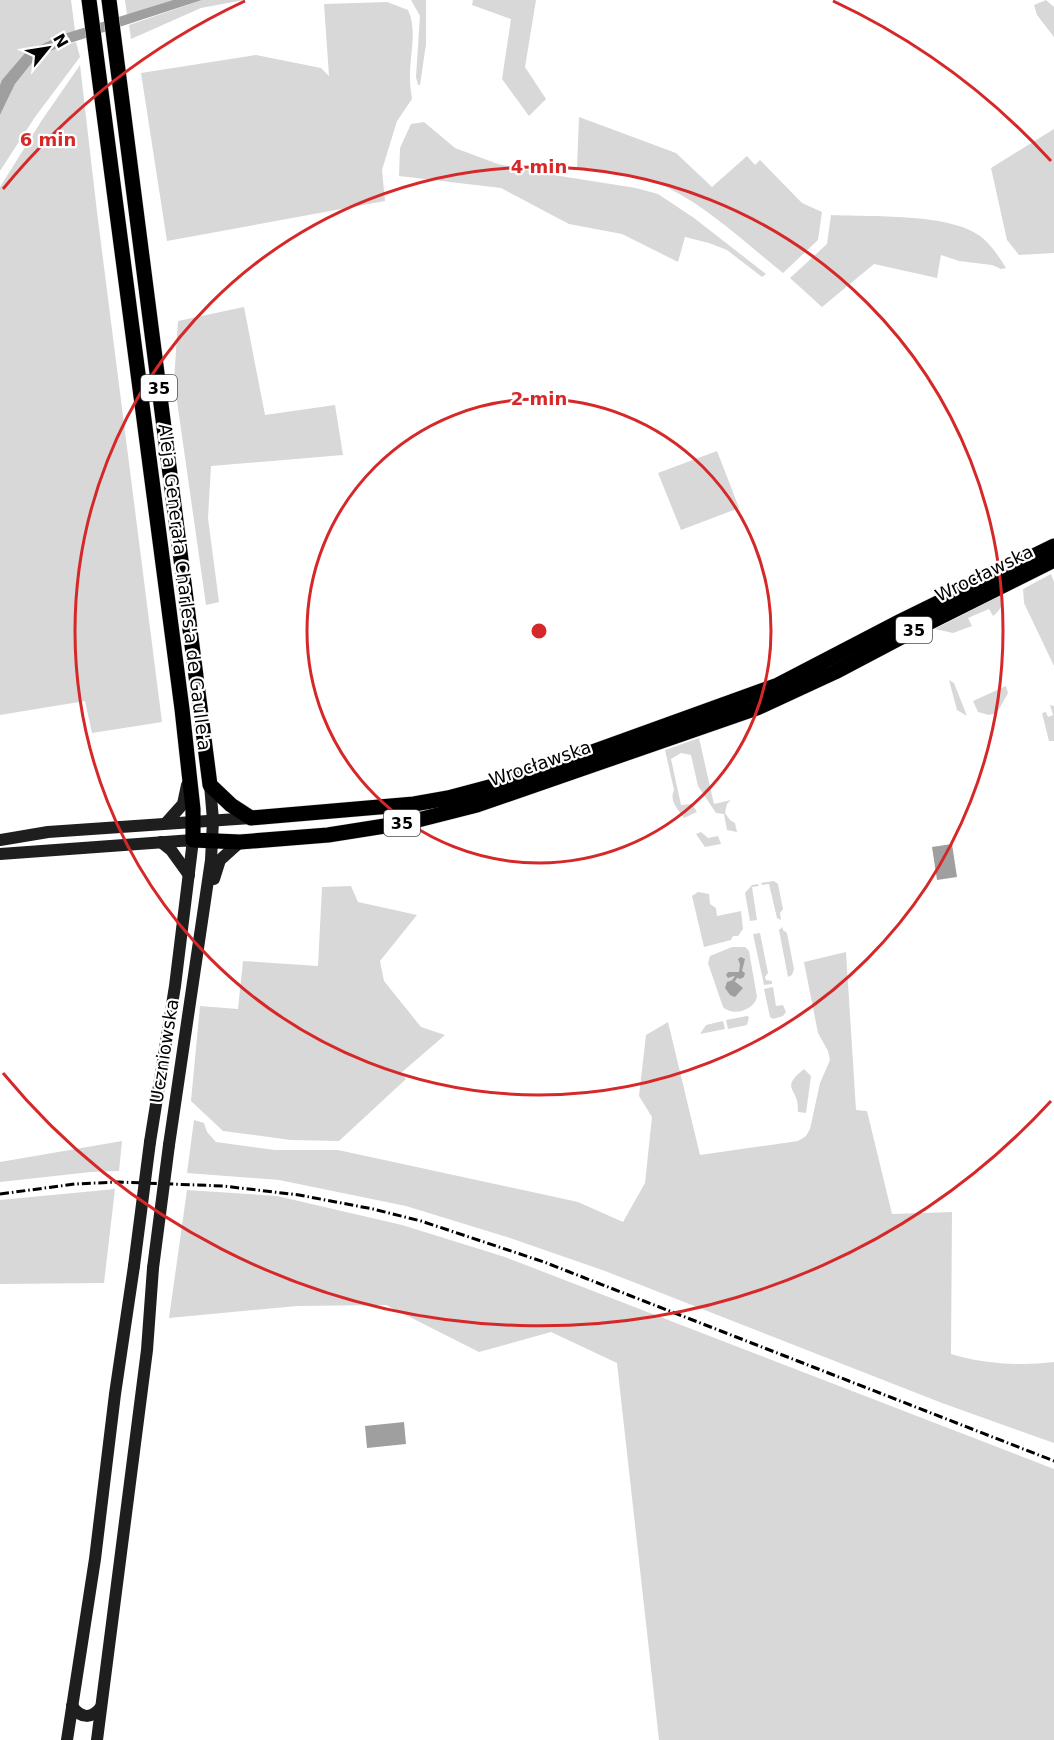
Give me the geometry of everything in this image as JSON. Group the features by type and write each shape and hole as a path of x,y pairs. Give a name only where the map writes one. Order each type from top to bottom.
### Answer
{"main road":[{"name":"Aleja Generała Charles'a de Gaulle'a","path":"89,0 169,616 193,822"},
{"name":"Aleja Generała Charles'a de Gaulle'a","path":"109,0 210,785 212,840"},
{"name":"Wrocławska","path":"0,840 48,832 414,804 456,796 512,781 778,685 901,621 1054,546"},
{"name":"Wrocławska","path":"0,854 193,840 240,842 328,835 384,827 446,814 516,792 774,701 1054,560"},
{"path":"169,616 188,614"},
{"path":"166,824 185,800 188,769"},
{"path":"210,785 231,805 251,818"},
{"name":"35","path":"193,822 193,840"},
{"name":"Uczniowska","path":"67,1740 95,1559 150,1142 174,996 193,840"},
{"name":"Uczniowska","path":"97,1740 147,1350 153,1268 212,840"},
{"path":"161,842 171,850 189,875"},
{"path":"206,896 220,860 240,842"},
{"path":"115,1394 122,1392 134,1394 139,1403"},
{"path":"72,1706 87,1717 93,1716 101,1707"}],"shaded area":[{"path":"0,0 71,0 75,31 26,52 0,85"},
{"path":"125,0 173,0 127,15"},
{"path":"173,0 202,0 61,46 35,59 15,84 0,115 2,80 26,52 64,34"},
{"path":"202,0 244,0 201,8 131,39 129,25"},
{"path":"411,0 426,0 426,44 420,85 416,77 420,16"},
{"path":"473,0 536,0 525,67 546,99 529,116 502,79 511,19 472,5"},
{"path":"1046,0 1054,7 1054,37 1037,15 1034,5"},
{"path":"387,2 408,10 413,35 410,70 412,99 397,121 382,170 385,201 167,241 141,73 256,55 321,68 329,76 324,4"},
{"path":"76,42 80,57 35,117 0,171 0,115 15,84 35,59 61,46"},
{"path":"80,65 162,722 92,733 85,701 0,715 0,187"},
{"path":"579,117 676,153 712,187 747,156 755,165 760,160 802,203 822,212 818,240 783,273 712,215 673,190 632,175 577,169"},
{"path":"424,122 455,148 498,164 636,188 658,194 694,218 766,274 762,277 727,250 709,243 685,237 678,262 622,234 569,224 501,188 399,176 400,148 411,124"},
{"path":"1054,129 1054,253 1019,255 1007,240 991,168"},
{"path":"831,215 908,218 949,223 980,236 1006,268 959,261 941,255 937,278 874,264 822,307 790,278 827,244"},
{"path":"244,307 265,415 335,405 343,455 211,466 208,518 219,602 206,605 174,380 178,321"},
{"path":"717,451 739,508 681,530 658,473"},
{"path":"1051,574 1054,582 1054,666 1024,603 1023,589"},
{"path":"1001,595 1001,607 993,616 989,609 968,618 972,626 953,633 935,629"},
{"path":"949,680 954,683 967,716 957,710"},
{"path":"1006,686 1008,693 997,713 989,715 978,712 973,701"},
{"path":"1050,705 1054,706 1054,741 1049,741 1042,713 1046,712 1048,717 1053,715"},
{"path":"699,738 714,804 731,800 727,804 725,813 735,823 737,832 727,830 724,814 716,813 698,786 691,755 681,753 671,759 681,805 692,804 697,812 684,818 673,801 674,790 665,750"},
{"path":"701,832 708,838 718,836 721,844 705,847 696,834"},
{"path":"952,844 957,877 937,880 932,847"},
{"path":"774,881 778,884 783,909 780,913 781,920 777,918 769,884 762,885 761,883"},
{"path":"758,884 759,886 752,887 757,920 750,921 745,893 752,885"},
{"path":"351,886 358,902 417,915 380,961 384,981 421,1027 445,1035 401,1073 406,1079 339,1141 291,1140 223,1131 191,1101 200,1006 238,1009 243,961 318,966 322,887"},
{"path":"698,892 709,894 710,904 716,908 717,916 741,911 743,929 738,936 704,947 692,896"},
{"path":"782,927 787,933 794,969 792,975 788,977 779,930"},
{"path":"760,933 768,973 765,977 766,980 772,981 772,984 764,985 753,934"},
{"path":"732,947 745,947 749,951 757,997 748,1009 737,1012 723,1007 708,963 710,956"},
{"path":"846,952 856,1110 867,1111 892,1214 952,1212 951,1354 1002,1363 1054,1362 1054,1443 942,1403 605,1271 510,1238 406,1206 279,1180 187,1173 194,1120 204,1123 207,1132 216,1142 275,1150 338,1150 578,1202 623,1222 645,1183 652,1117 639,1096 646,1035 668,1022 700,1155 798,1141 806,1136 810,1129 820,1083 830,1060 828,1051 818,1033 804,962"},
{"path":"741,957 745,959 742,971 745,973 744,977 728,978 726,975 728,972 739,972 738,959"},
{"path":"733,980 743,988 735,997 730,995 725,988 727,982"},
{"path":"773,987 776,1006 783,1005 786,1012 783,1016 773,1019 770,1017 764,989"},
{"path":"749,1017 747,1025 728,1029 726,1020"},
{"path":"723,1021 725,1029 700,1034 706,1025"},
{"path":"804,1069 811,1076 806,1113 798,1112 798,1104 791,1085"},
{"path":"122,1141 119,1171 0,1182 0,1162"},
{"path":"115,1189 104,1283 0,1284 0,1200"},
{"path":"187,1190 277,1196 402,1225 505,1257 1054,1469 1054,1740 659,1740 617,1363 551,1332 479,1352 386,1305 297,1306 169,1318"},
{"path":"404,1422 406,1444 367,1448 365,1426"}],"railway":[{"path":"0,1194 75,1184 118,1182 223,1186 299,1195 421,1221 544,1262 1054,1461"}]}
